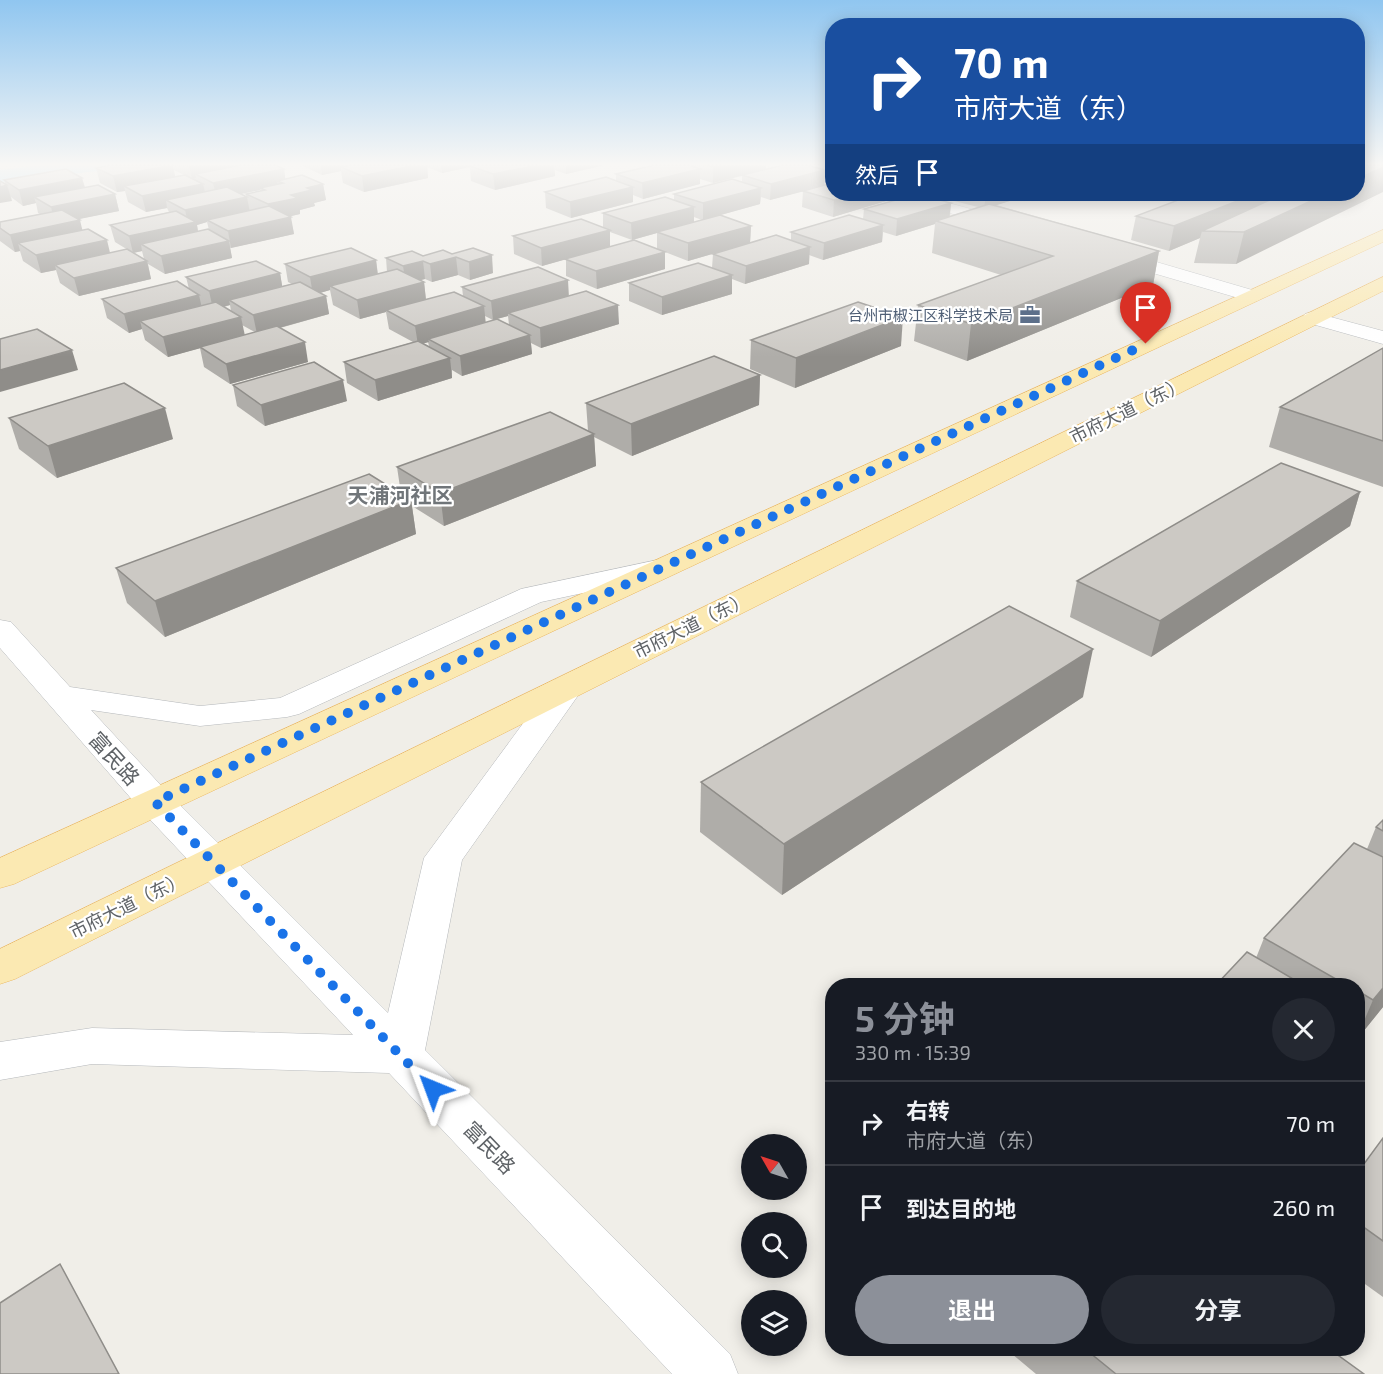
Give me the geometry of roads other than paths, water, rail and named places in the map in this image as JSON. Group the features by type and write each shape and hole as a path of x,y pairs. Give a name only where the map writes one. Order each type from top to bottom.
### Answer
{"main road":[{"path":"0,874 1383,235"},
{"name":"市府大道（东）","path":"0,968 1383,283"}],"street":[{"path":"1093,249 1252,296"},
{"path":"1312,318 1383,338"},
{"path":"58,694 200,716 286,707 532,595 662,568"},
{"name":"富民路","path":"0,630 155,802 710,1374"},
{"path":"0,1061 92,1046 400,1055 443,858 567,687"}],"place":[{"name":"台州市椒江区科学技术局","path":"1030,315"}],"district":[{"name":"天浦河社区","path":"400,494"}]}
